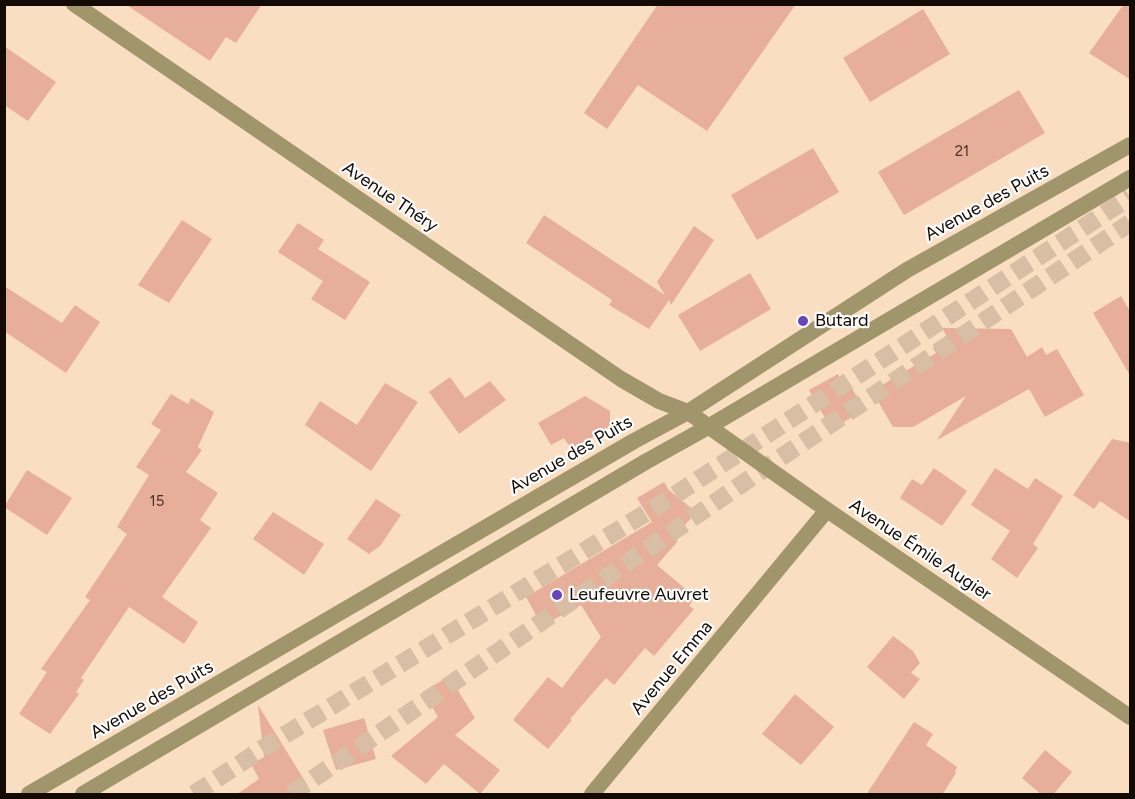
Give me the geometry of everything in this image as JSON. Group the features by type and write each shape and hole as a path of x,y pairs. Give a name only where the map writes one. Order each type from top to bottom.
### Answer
{"street":[{"name":"Avenue Théry","path":"74,4 621,379 659,401 688,412"},
{"name":"Avenue des Puits","path":"29,795 624,446 688,412 907,270 1131,145"},
{"path":"83,795 647,460 708,427 1131,178"},
{"name":"Avenue Émile Augier","path":"688,412 827,510 1131,717"},
{"name":"Avenue Emma","path":"592,795 827,510"},
{"path":"289,643 304,663"}],"building":[{"path":"125,4 262,4 236,43 226,37 210,61"},
{"path":"658,4 796,4 707,131 638,85 607,129 584,113"},
{"path":"1124,4 1131,4 1131,80 1089,53"},
{"path":"923,9 950,54 870,102 843,58"},
{"path":"4,46 56,82 28,121 4,105"},
{"path":"1019,90 1045,133 904,215 878,172"},
{"path":"813,148 839,192 757,240 731,195"},
{"path":"544,215 665,295 657,282 694,226 714,240 671,305 669,300 649,329 609,305 612,300 526,243"},
{"path":"182,220 212,239 169,303 138,285"},
{"path":"298,223 324,240 318,249 370,282 345,320 311,299 323,281 278,252"},
{"path":"750,273 771,309 700,351 678,315"},
{"path":"4,286 62,323 75,305 100,322 66,373 4,331"},
{"path":"1121,296 1131,313 1131,377 1093,313"},
{"path":"942,328 1011,329 1027,357 1042,347 1046,355 1057,349 1084,395 1045,417 1029,389 937,440 966,396 913,427 893,427 872,391 936,353 933,348 947,337"},
{"path":"838,374 845,388 850,385 864,409 832,430 809,390"},
{"path":"450,377 465,398 490,381 506,400 459,434 429,392"},
{"path":"385,383 418,402 371,471 305,425 320,401 357,425"},
{"path":"171,394 188,404 191,398 214,412 198,447 202,450 186,472 218,493 200,520 211,528 162,597 198,622 184,644 129,607 81,678 84,680 76,692 79,694 50,734 19,714 47,672 41,669 90,600 85,597 127,534 117,527 149,475 136,467 161,430 151,424"},
{"path":"585,396 610,411 610,428 571,449 564,438 551,445 538,423"},
{"path":"1112,439 1131,443 1131,522 1100,501 1094,509 1073,495"},
{"path":"934,468 967,491 942,526 900,498 912,479 922,485"},
{"path":"995,468 1028,489 1035,478 1063,496 1033,544 1038,548 1017,578 991,559 1010,531 971,505"},
{"path":"27,470 72,498 47,535 4,507"},
{"path":"664,482 669,490 696,512 674,538 678,541 657,565 695,597 689,606 694,609 654,656 645,648 614,685 606,678 570,719 572,720 548,749 513,720 548,677 562,688 601,637 581,605 542,626 526,597 652,522 637,498"},
{"path":"376,499 401,515 380,546 369,554 347,539"},
{"path":"273,512 324,544 304,575 253,539"},
{"path":"893,636 913,651 920,663 911,673 920,679 904,699 867,667"},
{"path":"449,676 475,718 455,735 500,770 480,794 444,764 426,784 391,756 438,717 423,692"},
{"path":"795,694 834,727 801,765 762,734"},
{"path":"258,705 308,786 295,795 236,795 259,779 251,764 264,757"},
{"path":"364,718 376,759 336,770 323,730"},
{"path":"914,722 933,734 926,745 957,767 956,773 942,795 866,795"},
{"path":"1045,750 1072,772 1053,795 1042,795 1022,778"}],"tunnel":[{"path":"194,794 262,749 664,502 1130,197"},
{"path":"291,794 771,464 1130,223"}],"place":[{"name":"Butard","path":"803,321"},
{"name":"Leufeuvre Auvret","path":"557,595"}]}
